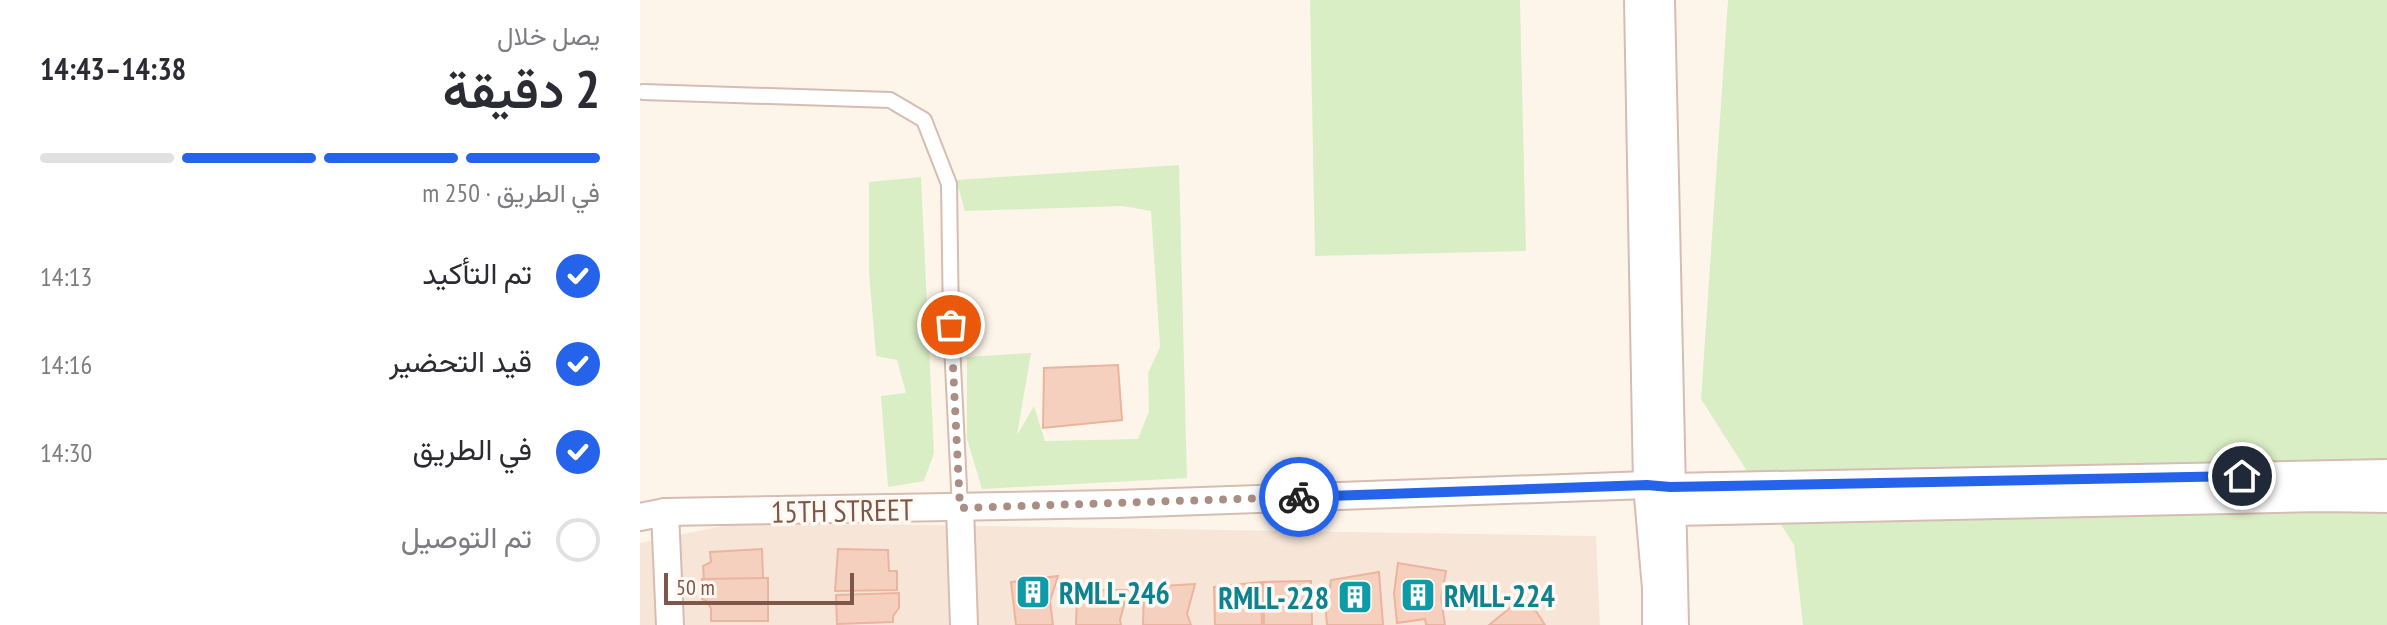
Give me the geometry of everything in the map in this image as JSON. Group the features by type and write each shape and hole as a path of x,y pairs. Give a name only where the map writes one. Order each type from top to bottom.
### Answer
{"street":[{"path":"1638,0 1664,495 1675,625"},
{"path":"1656,625 1664,495 1661,0"},
{"name":"15TH STREET","path":"652,515 1664,495 2387,473"},
{"path":"1664,495 2387,499"},
{"path":"960,508 964,625"},
{"path":"652,515 670,625"}],"lane":[{"path":"643,92 890,100 924,120 949,184 951,325 960,508"}],"shaded area":[{"path":"741,522 1596,536 1600,625 640,625 640,543"}],"green space":[{"path":"1310,0 1520,0 1526,251 1315,256"},
{"path":"1728,0 2387,0 2387,625 1803,625 1794,545 1701,399"},
{"path":"1179,165 1187,478 982,489 967,439 967,357 1031,353 1017,435 1034,406 1045,441 1138,439 1149,411 1148,373 1160,347 1151,211 1122,206 965,211 956,180"},
{"path":"921,177 934,453 924,481 888,487 881,396 906,393 897,360 876,356 869,272 869,182"}],"building":[{"path":"1118,365 1122,420 1043,428 1044,368"},
{"path":"762,549 763,578 704,581 703,566 711,562 710,552"},
{"path":"838,549 888,550 889,571 897,571 897,590 835,591"},
{"name":"RMLL-224","path":"1398,563 1446,571 1441,598 1445,625 1426,625 1425,619 1397,623 1394,593"},
{"name":"RMLL-228","path":"1379,572 1383,625 1327,625 1331,580"},
{"name":"RMLL-246","path":"1058,576 1050,601 1053,625 1016,625 1011,582"},
{"path":"768,578 768,621 711,621 711,609 708,602 702,599 702,579"},
{"path":"1311,581 1312,625 1264,625 1263,582"},
{"path":"1261,582 1262,625 1215,625 1214,587"},
{"path":"1195,584 1187,614 1191,625 1143,625 1144,587"},
{"path":"1099,590 1128,590 1121,625 1076,625 1077,592 1095,593"},
{"path":"899,593 899,608 893,622 837,624 836,595"},
{"path":"1516,603 1536,611 1545,625 1489,625"}],"way so far":[{"path":"951,325 960,508 1299,497"}],"place":[{"name":"RMLL-246","path":"1033,592"},
{"name":"RMLL-224","path":"1418,595"},
{"name":"RMLL-228","path":"1355,597"}],"route":[{"path":"1299,497 1647,485 2242,476"}]}
